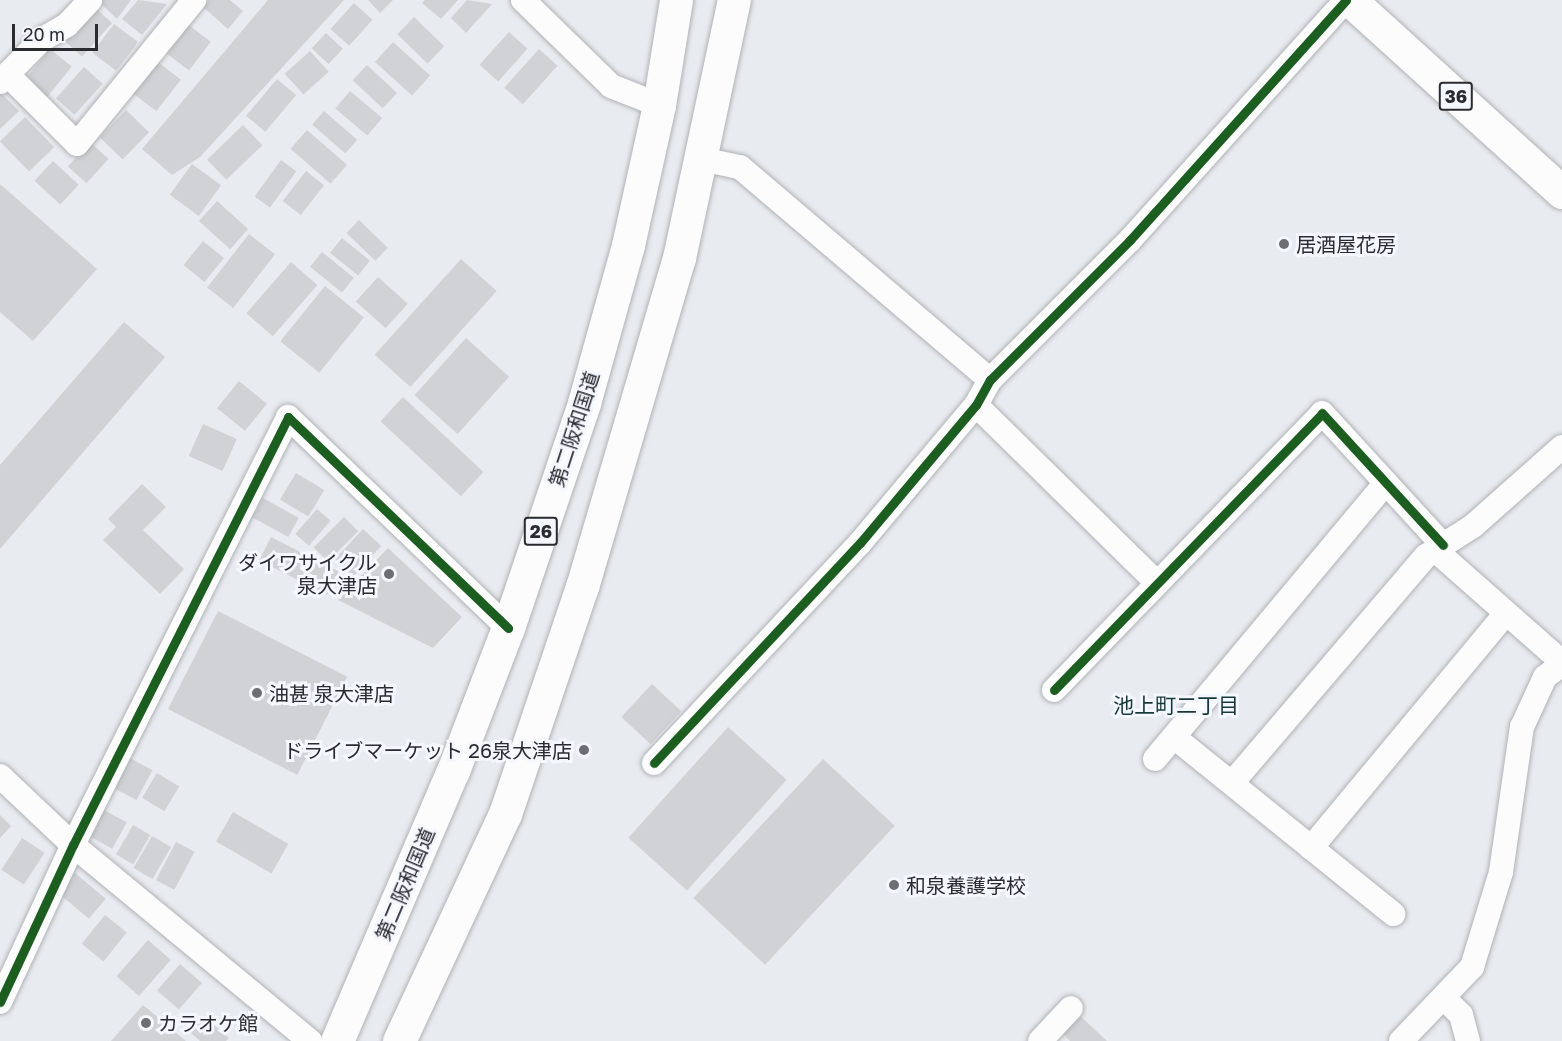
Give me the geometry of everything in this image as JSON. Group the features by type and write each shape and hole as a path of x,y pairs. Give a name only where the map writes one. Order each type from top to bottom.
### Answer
{"main road":[{"name":"第二阪和国道","path":"337,1041 453,771 508,628 584,403 628,245 659,105 676,0"},
{"path":"399,1041 508,804 635,418 701,159 734,0"},
{"name":"36","path":"1348,0 1562,192"}],"street":[{"path":"90,0 67,26 41,40 4,79 77,144 194,0"},
{"path":"522,0 611,86 659,105"},
{"path":"654,763 860,543 976,405 990,380 1130,240 1348,0"},
{"path":"701,159 740,167 990,380"},
{"path":"976,405 1157,584"},
{"path":"1054,690 1322,413 1386,483 1439,548 1562,663 1545,677 1533,697 1522,727 1501,872 1472,967 1401,1041"},
{"path":"0,1002 73,846 288,417 508,628"},
{"path":"1232,783 1439,548 1473,526 1562,447"},
{"path":"1155,759 1386,483"},
{"path":"1311,848 1506,613"},
{"path":"1174,737 1393,914"},
{"path":"0,776 73,846 310,1041"},
{"path":"1444,998 1461,1016 1468,1041"},
{"path":"1040,1041 1071,1008"}],"building":[{"path":"97,0 131,0 117,19"},
{"path":"138,0 167,4 142,35 122,19"},
{"path":"209,0 230,0 243,11 228,29 203,7"},
{"path":"268,0 344,0 200,157 172,175 142,149"},
{"path":"368,0 393,0 380,13"},
{"path":"425,0 458,0 441,19 422,3"},
{"path":"467,0 492,4 466,33 451,18"},
{"path":"354,3 373,20 349,46 331,29"},
{"path":"92,5 112,23 82,57 62,38"},
{"path":"414,17 444,46 428,63 397,34"},
{"path":"186,23 211,42 189,70 164,52"},
{"path":"114,24 138,42 116,71 92,53"},
{"path":"509,32 528,49 498,81 480,65"},
{"path":"326,33 343,49 328,64 312,48"},
{"path":"393,42 430,75 412,96 375,62"},
{"path":"50,49 72,67 47,97 25,79"},
{"path":"539,49 558,66 523,104 504,88"},
{"path":"310,51 329,72 303,95 285,74"},
{"path":"158,62 181,80 156,111 133,94"},
{"path":"367,65 397,93 383,108 353,80"},
{"path":"84,67 103,84 74,115 56,98"},
{"path":"277,79 296,95 265,132 246,116"},
{"path":"350,91 382,118 367,136 335,109"},
{"path":"0,92 19,111 0,129"},
{"path":"126,110 149,132 123,160 100,137"},
{"path":"324,111 357,140 345,153 312,125"},
{"path":"25,117 54,147 29,172 0,141"},
{"path":"243,125 262,145 226,180 207,160"},
{"path":"307,130 347,165 331,184 291,149"},
{"path":"90,142 109,159 86,183 68,167"},
{"path":"281,160 296,171 270,208 255,196"},
{"path":"53,161 79,185 60,205 35,181"},
{"path":"192,164 221,185 199,216 170,195"},
{"path":"306,171 324,185 301,215 283,201"},
{"path":"0,184 97,269 33,341 0,312"},
{"path":"217,201 248,229 230,249 199,221"},
{"path":"359,220 388,248 375,261 346,233"},
{"path":"249,234 275,254 233,308 207,288"},
{"path":"342,238 370,261 358,275 330,253"},
{"path":"203,241 224,258 204,282 183,265"},
{"path":"322,252 354,278 342,293 310,267"},
{"path":"461,259 497,291 410,387 375,355"},
{"path":"291,262 317,285 273,336 246,313"},
{"path":"378,277 408,304 386,328 356,302"},
{"path":"325,286 364,317 319,373 280,341"},
{"path":"124,322 165,357 0,549 0,465"},
{"path":"466,338 509,377 458,434 414,395"},
{"path":"239,381 267,404 245,431 217,408"},
{"path":"403,397 483,472 461,496 380,421"},
{"path":"203,424 237,439 223,471 189,456"},
{"path":"296,473 324,490 308,517 280,500"},
{"path":"142,484 166,507 143,530 184,569 160,594 103,540 116,527 108,519"},
{"path":"263,498 299,518 288,537 252,517"},
{"path":"317,509 331,521 309,546 295,534"},
{"path":"344,517 358,531 328,562 314,547"},
{"path":"363,529 381,546 353,576 335,559"},
{"path":"271,537 339,572 327,595 259,560"},
{"name":"ダイワサイクル 泉大津店","path":"388,548 462,617 433,648 338,600"},
{"name":"油甚 泉大津店","path":"218,611 347,677 297,775 168,709"},
{"path":"652,684 681,711 651,744 621,717"},
{"path":"728,727 787,780 687,891 628,838"},
{"path":"126,756 152,770 137,800 110,786"},
{"path":"823,759 895,826 765,965 693,898"},
{"path":"157,773 179,786 164,811 142,798"},
{"path":"104,810 127,823 112,849 89,836"},
{"path":"233,812 288,844 271,873 216,841"},
{"path":"0,815 11,826 0,838"},
{"path":"133,825 150,835 133,864 116,854"},
{"path":"152,836 171,847 153,879 134,868"},
{"path":"22,838 45,853 24,885 1,870"},
{"path":"176,842 195,852 174,890 156,880"},
{"path":"75,873 106,899 89,919 58,893"},
{"path":"105,915 127,933 103,961 82,944"},
{"path":"148,940 171,960 139,996 117,976"},
{"path":"180,964 202,983 179,1009 157,990"},
{"name":"カラオケ館","path":"143,1005 186,1041 111,1041"},
{"path":"1077,1013 1107,1041 1070,1041 1060,1031"},
{"path":"204,1016 229,1038 226,1041 200,1041 190,1032"}],"cycle path":[{"path":"654,763 860,543 976,405 990,380 1130,240 1346,0"},
{"path":"1054,690 1322,413 1443,545"},
{"path":"0,1002 73,845 288,417 508,628"}],"place":[{"name":"居酒屋花房","path":"1284,244"},
{"name":"ダイワサイクル 泉大津店","path":"389,574"},
{"name":"油甚 泉大津店","path":"257,693"},
{"name":"ドライブマーケット 26泉大津店","path":"584,750"},
{"name":"和泉養護学校","path":"894,885"},
{"name":"カラオケ館","path":"146,1023"}],"district":[{"name":"池上町二丁目","path":"1176,705"}]}
